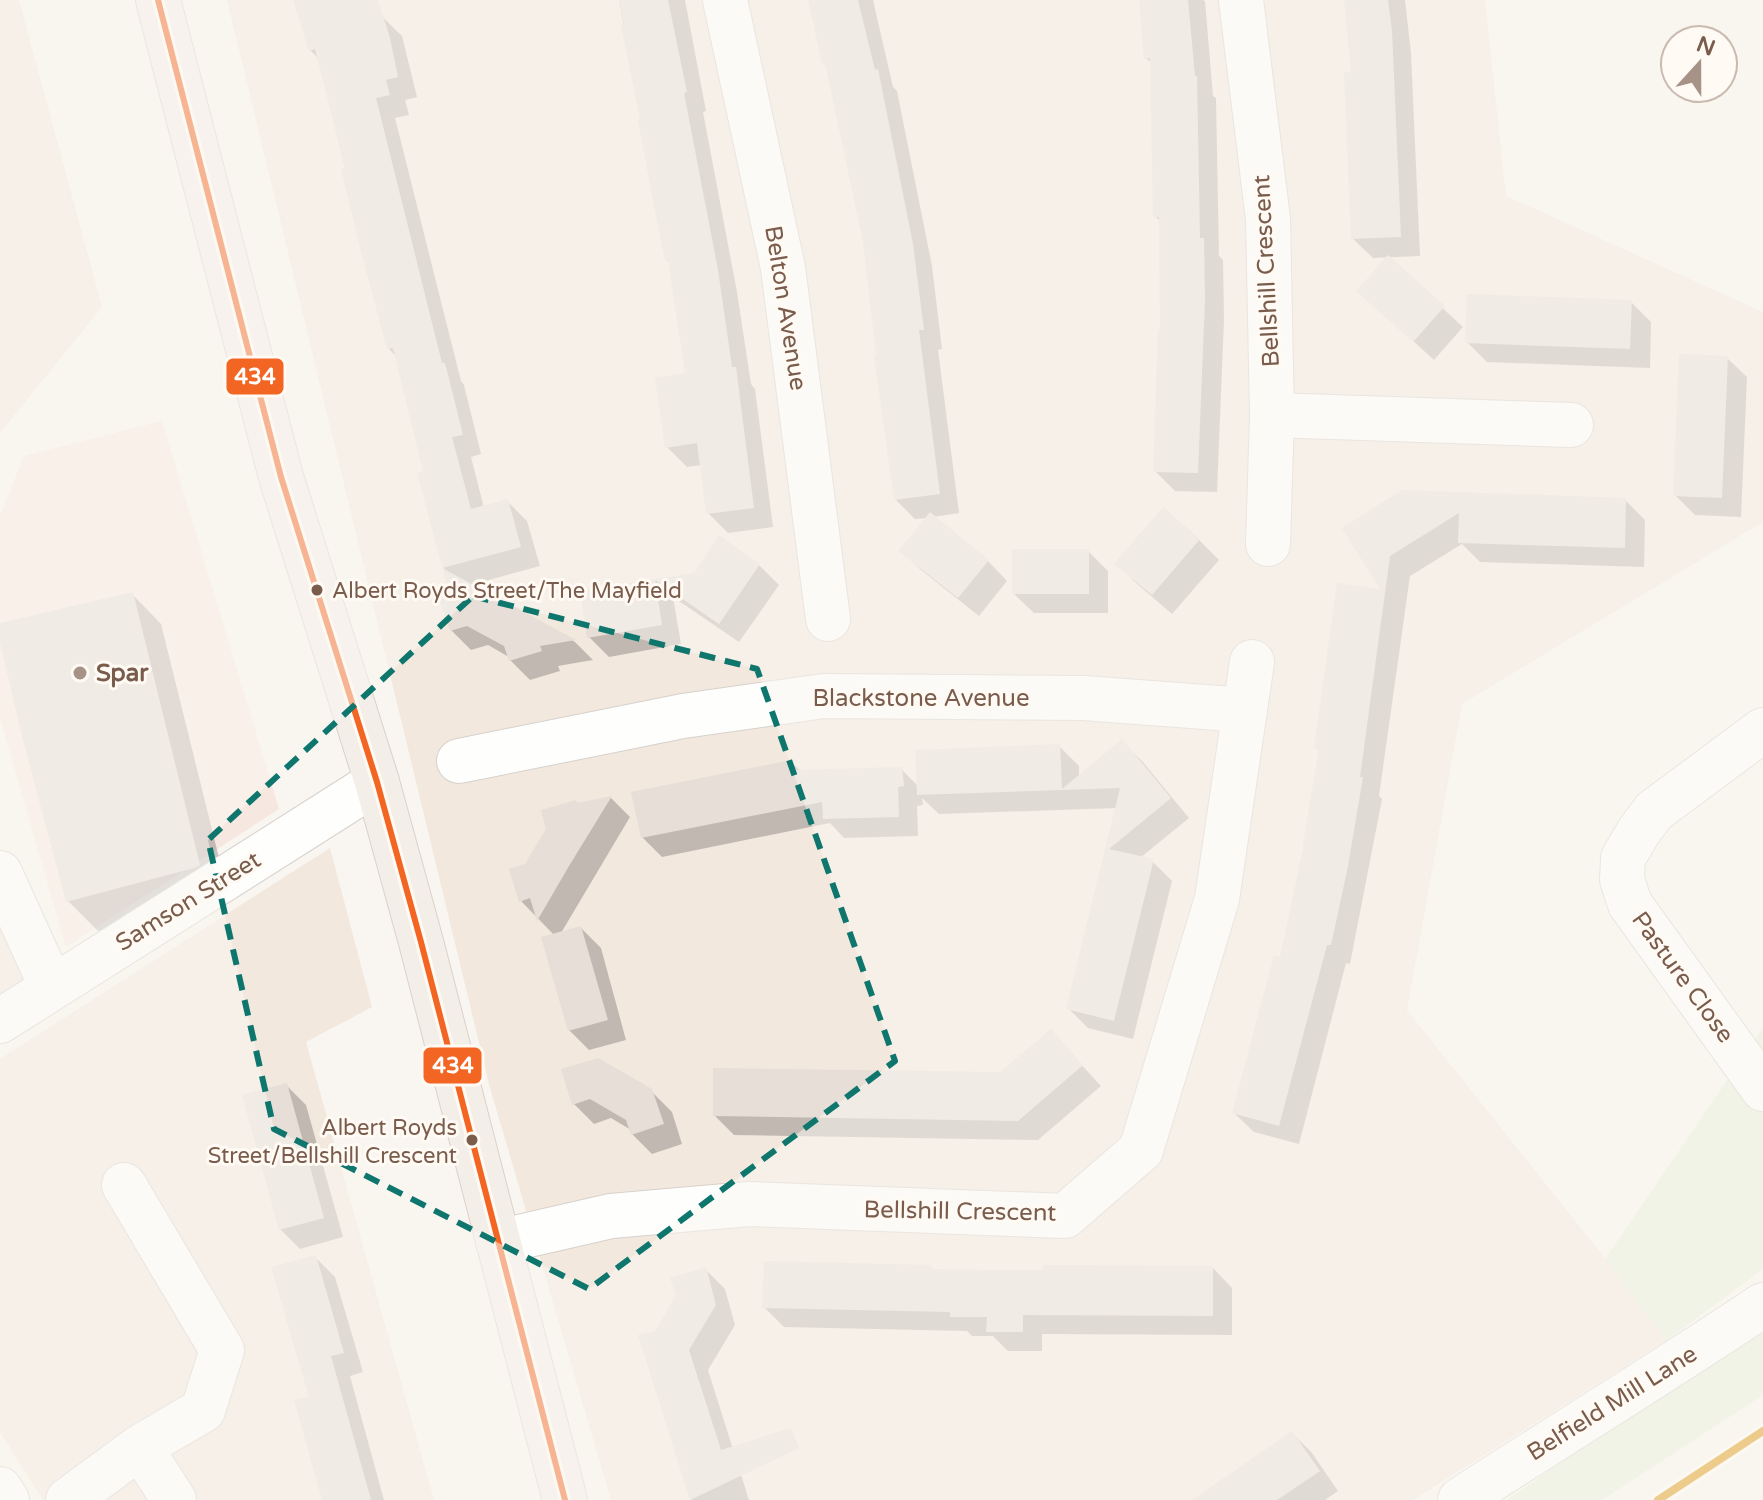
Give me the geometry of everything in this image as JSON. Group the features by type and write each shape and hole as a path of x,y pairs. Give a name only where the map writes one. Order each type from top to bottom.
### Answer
{"main road":[{"path":"158,0 281,477 377,782 565,1500"}],"street":[{"name":"Belton Avenue","path":"725,0 783,268 828,619"},
{"name":"Bellshill Crescent","path":"1241,0 1268,219 1272,415 1268,544"},
{"path":"1272,415 1571,425"},
{"name":"Bellshill Crescent","path":"498,1242 611,1216 749,1204 1065,1216 1141,1150 1217,899 1252,662"},
{"name":"Blackstone Avenue","path":"459,761 683,716 829,695 1084,698 1245,710"},
{"name":"Pasture Close","path":"1763,730 1654,811 1623,858 1622,880 1630,904 1763,1089"},
{"name":"Samson Street","path":"0,1021 377,782"},
{"path":"0,873 52,988"},
{"path":"68,1500 140,1447 203,1410 222,1350 124,1185"},
{"name":"Belfield Mill Lane","path":"1460,1500 1763,1305"},
{"path":"140,1447 174,1500"},
{"path":"0,1489 7,1500"}],"highlighted area":[{"path":"473,596 757,669 895,1061 589,1289 274,1129 208,840"}],"shaded area":[{"path":"0,0 19,0 102,307 0,433"},
{"path":"227,0 1485,0 1506,196 1763,312 1763,522 1462,704 1407,1010 1667,1340 1413,1500 611,1500 490,1088"},
{"path":"162,421 279,809 66,947 0,718 0,516 24,456"},
{"path":"330,848 372,1007 306,1042 434,1500 43,1500 0,1432 0,1059"},
{"path":"0,867 33,985 0,1005"}],"green space":[{"path":"1763,1028 1763,1269 1667,1340 1605,1259"},
{"path":"1763,1320 1763,1395 1602,1500 1507,1500"}],"building":[{"path":"293,0 378,0 398,77 386,80 390,95 376,98 463,435 452,437 471,509 508,499 521,547 442,568 417,473 423,471 393,348 387,349 360,248 341,169 345,168 315,49 309,51"},
{"path":"619,0 668,0 687,92 684,93 718,270 732,367 736,367 754,508 706,514 697,443 665,448 655,378 685,373 668,260 665,261 651,190"},
{"path":"808,0 858,0 875,70 878,69 913,244 924,330 919,330 940,494 894,500 874,356 863,242 825,63 822,64"},
{"path":"1139,0 1188,0 1197,76 1200,238 1204,238 1205,299 1198,473 1153,472 1160,329 1159,217 1153,217 1150,58 1144,59"},
{"path":"1344,0 1388,0 1401,237 1351,239 1344,72 1351,71"},
{"path":"1388,255 1445,306 1413,342 1356,291"},
{"path":"1467,294 1632,300 1630,349 1465,343"},
{"path":"1679,354 1728,356 1722,498 1673,496"},
{"path":"1402,490 1626,498 1625,548 1458,543 1459,513 1390,556 1360,777 1363,777 1348,866 1331,945 1327,945 1279,1126 1232,1113 1274,955 1280,957 1304,844 1319,749 1314,748 1337,583 1380,589 1342,528"},
{"path":"1163,507 1200,539 1152,595 1114,564"},
{"path":"930,512 989,560 958,598 898,551"},
{"path":"719,535 760,564 719,624 655,580 662,625 587,638 580,591 694,573"},
{"path":"1012,549 1089,549 1089,594 1012,594"},
{"path":"442,568 576,640 540,646 542,651 509,661 504,646 467,626 450,631 438,596 449,593"},
{"path":"133,592 200,865 66,902 0,643 0,623"},
{"path":"1122,739 1171,798 1109,849 1154,859 1114,1021 1066,1009 1120,788 917,795 915,750 1060,744 1062,789"},
{"path":"792,760 794,770 902,767 904,786 898,787 899,817 823,819 822,802 641,838 631,792"},
{"path":"612,796 537,921 530,898 519,902 509,869 525,864 546,829 541,810 576,800 577,803"},
{"path":"581,926 608,1020 568,1031 541,937"},
{"path":"1051,1029 1083,1065 1018,1121 713,1116 713,1068 1000,1072"},
{"path":"598,1058 652,1089 664,1124 631,1135 626,1120 590,1099 572,1105 561,1069"},
{"path":"287,1083 324,1218 279,1230 242,1095"},
{"path":"316,1255 344,1353 331,1356 371,1500 322,1500 294,1400 309,1397 271,1267"},
{"path":"764,1261 931,1265 931,1269 987,1270 1043,1270 1043,1265 1213,1266 1213,1316 1023,1315 1023,1332 986,1332 987,1317 950,1317 950,1312 762,1308"},
{"path":"706,1267 716,1305 689,1350 721,1450 791,1428 799,1448 690,1500 638,1335 655,1331 676,1295 670,1278"},
{"path":"1292,1431 1320,1471 1277,1500 1192,1500"}],"transit line":[{"name":"434","path":"158,0 281,477 377,782 421,942 565,1500"},
{"path":"1658,1500 1763,1431"}],"place":[{"name":"Albert Royds Street/The Mayfield","path":"317,590"},
{"name":"Spar","path":"80,673"},
{"name":"Albert Royds Street/Bellshill Crescent","path":"472,1140"}]}
